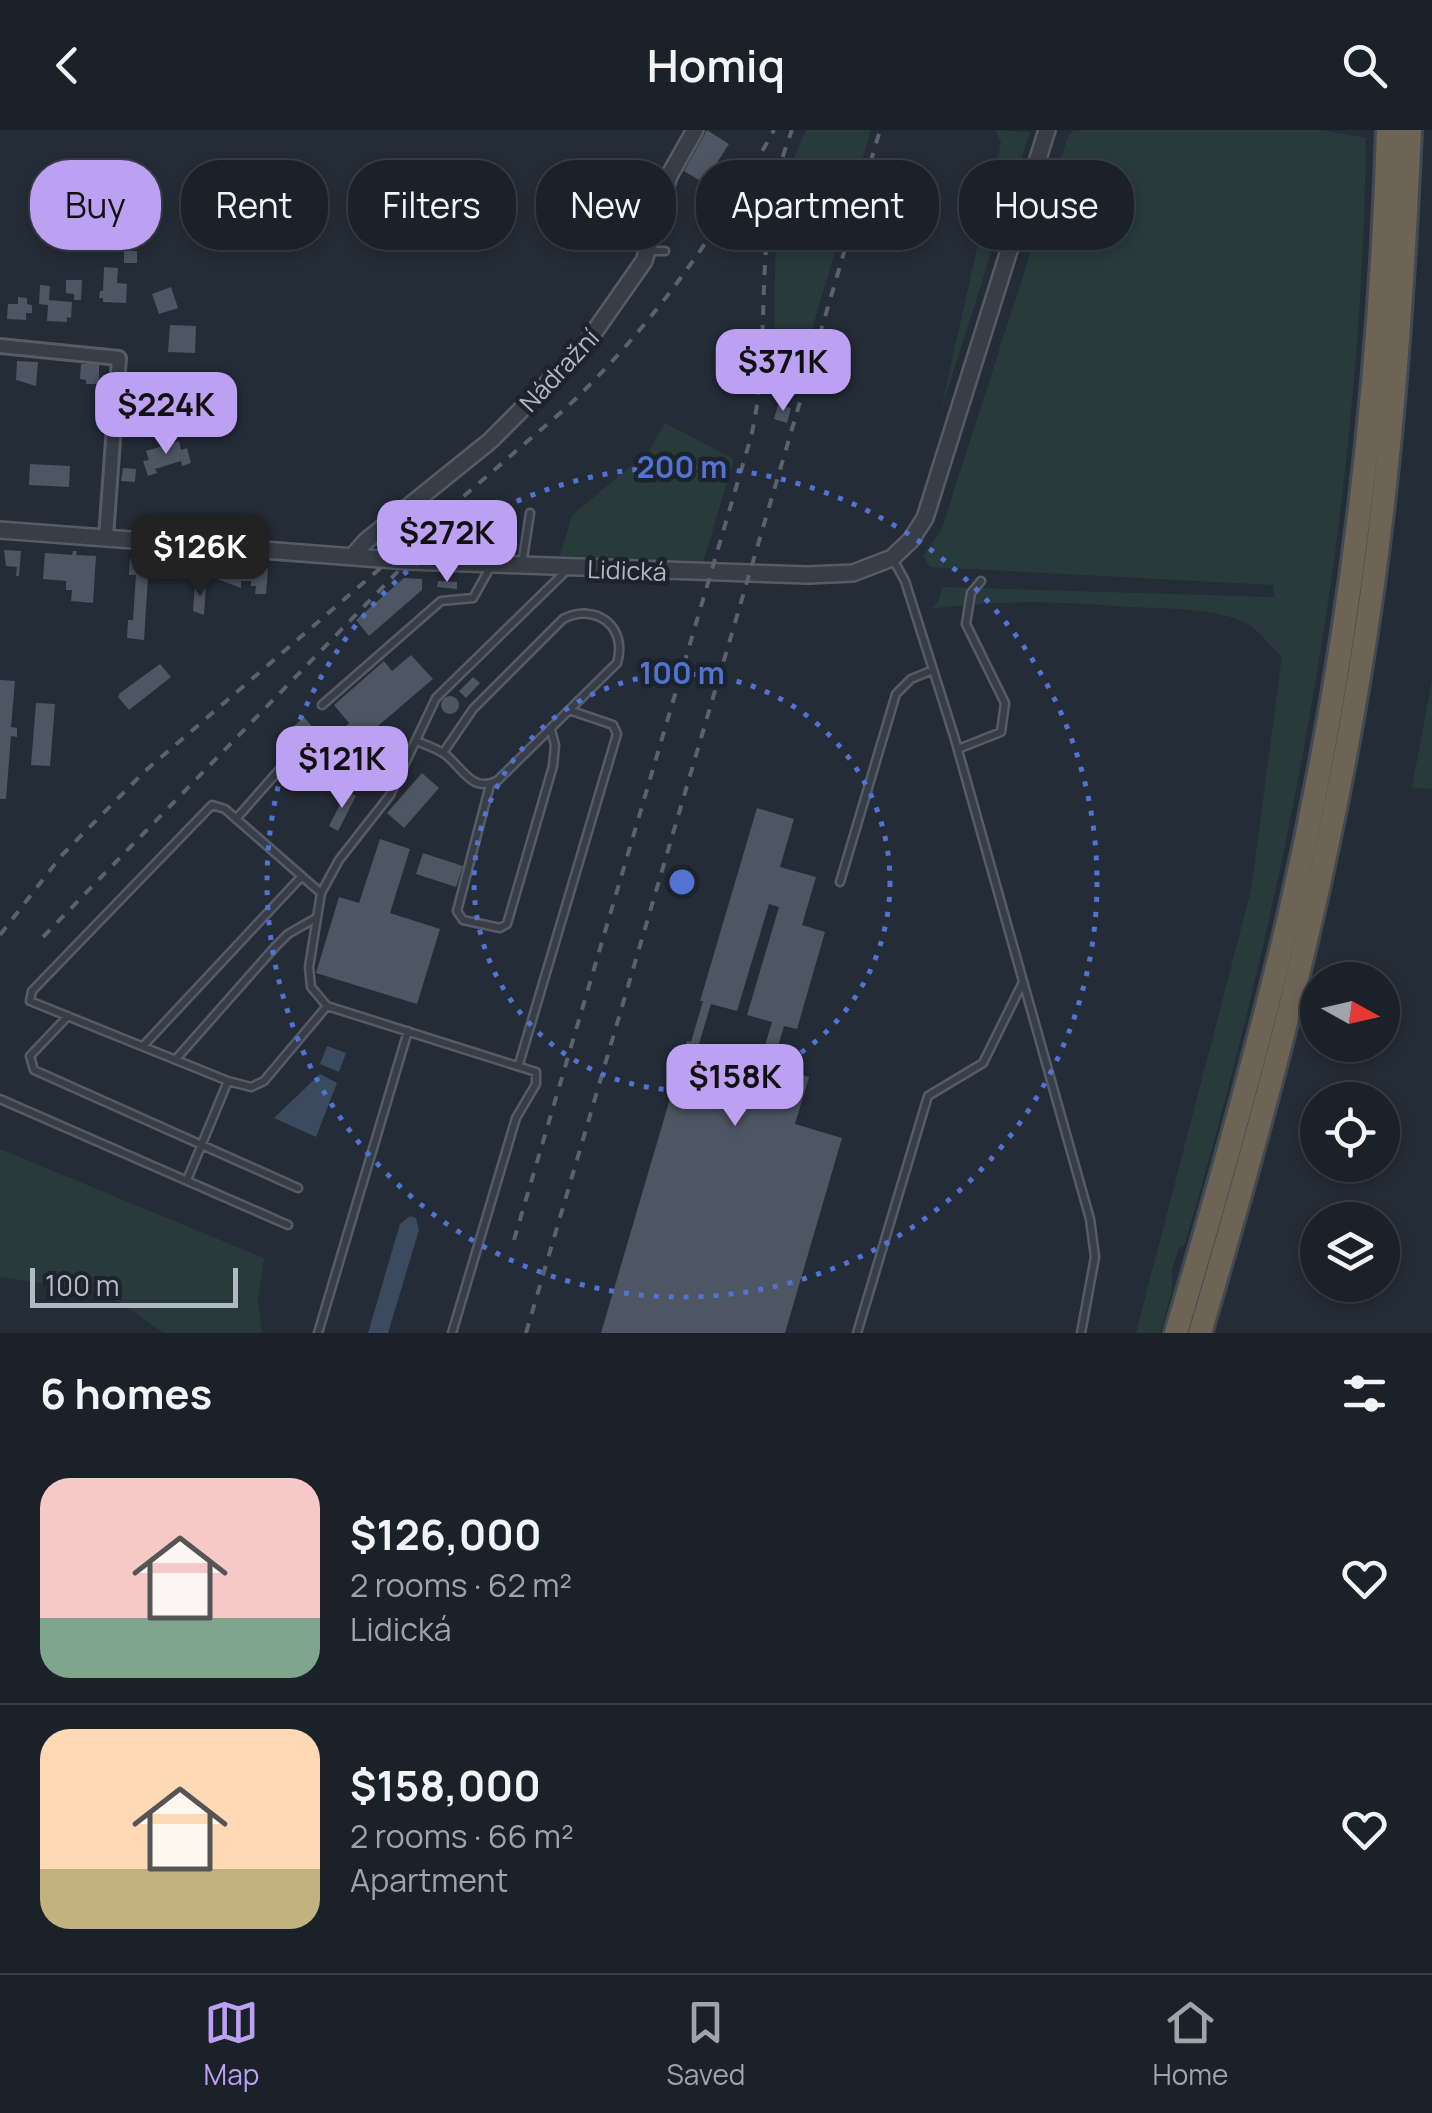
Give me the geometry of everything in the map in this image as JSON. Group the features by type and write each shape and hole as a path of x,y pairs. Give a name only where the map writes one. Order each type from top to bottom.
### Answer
{"highway":[{"path":"1200,1333 1253,1156 1292,1005 1330,835 1362,663 1391,438 1404,291 1410,130"},
{"path":"1176,1333 1230,1149 1277,965 1323,745 1371,400 1388,135"}],"street":[{"name":"Nádražní","path":"352,557 366,541 490,441 543,391 596,332 657,251 670,173 695,130"},
{"path":"892,558 911,540 925,518 1047,130"},
{"path":"0,346 119,358 106,537"},
{"name":"Lidická","path":"0,530 352,557 568,568 808,575 854,573 892,558"}],"lane":[{"path":"522,566 530,513"},
{"path":"892,558 905,580 958,748 1090,1219 1095,1257 1080,1333"},
{"path":"322,704 442,601 473,598 491,565"},
{"path":"452,1333 516,1118 536,1084 536,1072 327,1006 311,986 309,967 321,893 339,860 390,795 436,698 568,568"},
{"path":"958,748 1000,732 1005,717 1006,703 966,624 971,593 982,581"},
{"path":"416,741 443,752 474,783 498,780 617,663 618,634 610,621 597,614 574,614 563,619 474,709 443,752"},
{"path":"840,882 896,694 902,685 934,670"},
{"path":"519,1064 617,734 613,724 570,710"},
{"path":"490,784 458,911 462,920 500,928 507,924 553,766 555,744 550,729"},
{"path":"236,818 280,769"},
{"path":"321,893 236,818 217,805 208,807 32,991 30,1001 250,1087 264,1082 327,1006"},
{"path":"144,1045 302,876"},
{"path":"176,1059 288,934 317,918"},
{"path":"857,1333 928,1096 983,1063 1023,982"},
{"path":"68,1016 30,1056 34,1070 298,1188"},
{"path":"318,1333 408,1031"},
{"path":"188,1180 228,1081"},
{"path":"0,1099 288,1225"}],"shaded area":[{"path":"806,130 871,130 862,160 793,160"},
{"path":"995,130 1030,132 1021,160 997,160 1001,142"},
{"path":"1074,130 1322,130 1366,138 1361,279 1350,419 1313,697 1257,972 1185,1244 1179,1248 1172,1269 1172,1291 1160,1333 1136,1333 1251,890 1282,656 1248,624 1200,611 1029,602 930,609 938,602 943,587 1274,597 1273,585 930,567 923,555 941,531 1031,250 1134,250 1134,160 1060,160"},
{"path":"775,250 835,250 792,397 773,393"},
{"path":"977,250 992,250 940,413"},
{"path":"665,423 734,459 703,563 560,556 572,515 648,452"},
{"path":"1432,680 1432,789 1412,787"},
{"path":"0,1149 264,1258 258,1300 262,1333 164,1333 97,1292 0,1277"}],"water":[{"path":"327,1046 346,1053 339,1072 320,1064"},
{"path":"320,1074 337,1083 316,1137 274,1118"},
{"path":"410,1216 416,1218 419,1230 388,1333 368,1333 400,1224"}],"building":[{"path":"707,130 729,144 719,160 696,160 696,178 684,171"},
{"path":"124,251 137,251 137,263 124,263"},
{"path":"104,267 118,268 117,283 127,284 126,303 103,302 99,298"},
{"path":"66,280 82,280 81,300 66,293"},
{"path":"40,285 50,286 49,300 72,302 67,322 47,321 48,305 39,304"},
{"path":"171,287 178,308 159,314 152,294"},
{"path":"18,297 27,298 32,313 26,313 26,320 7,319 8,304 18,304"},
{"path":"170,325 196,326 195,353 168,352"},
{"path":"17,361 38,362 36,386 16,380"},
{"path":"81,364 99,364 99,384 86,384 86,380 80,379"},
{"path":"778,405 791,408 787,423 774,419"},
{"path":"179,441 181,450 187,448 191,463 182,466 181,461 155,469 157,473 148,476 143,461 149,460 146,451"},
{"path":"30,464 70,466 69,487 29,485"},
{"path":"123,468 136,469 135,482 121,481"},
{"path":"4,550 21,551 19,576 17,567 6,566"},
{"path":"77,551 76,555 96,556 93,603 71,601 72,590 66,590 66,581 43,579 45,553 72,555"},
{"path":"130,559 149,561 144,640 127,638 128,620 133,620 136,575 129,575"},
{"path":"218,565 268,568 266,594 255,594 256,586 251,586 251,581 241,581 241,588 217,579"},
{"path":"404,578 422,579 422,590 369,636 356,620"},
{"path":"438,581 457,582 457,589 437,587"},
{"path":"195,584 206,585 204,615 193,611"},
{"path":"411,655 433,679 344,755 331,740 349,723 334,705 384,661 392,671"},
{"path":"160,664 171,677 129,710 118,697 120,693"},
{"path":"473,677 480,683 466,698 459,691"},
{"path":"0,680 15,681 11,727 17,728 17,737 11,736 6,799 0,799"},
{"path":"450,696 459,705 450,714 441,705"},
{"path":"36,703 55,704 50,766 31,765"},
{"path":"304,717 346,766 327,782 285,734"},
{"path":"422,773 439,788 404,828 387,813"},
{"path":"347,791 356,796 338,831 329,826"},
{"path":"757,808 794,819 780,867 816,877 802,925 825,932 797,1029 784,1026 772,1066 809,1077 795,1124 842,1138 785,1333 601,1333 687,1041 691,1042","holes":["769,904 779,907 747,1015 772,1022 760,1062 699,1044 711,1004 737,1011"]},
{"path":"380,839 410,849 390,913 440,929 417,1004 316,973 339,897 359,903"},
{"path":"423,853 463,866 456,887 416,874"}],"railway":[{"path":"0,935 62,855 144,772 597,377 681,278 730,206 774,130"},
{"path":"514,1240 751,437 759,385 769,215 792,130"},
{"path":"526,1333 880,130"},
{"path":"43,937 409,560"}]}
